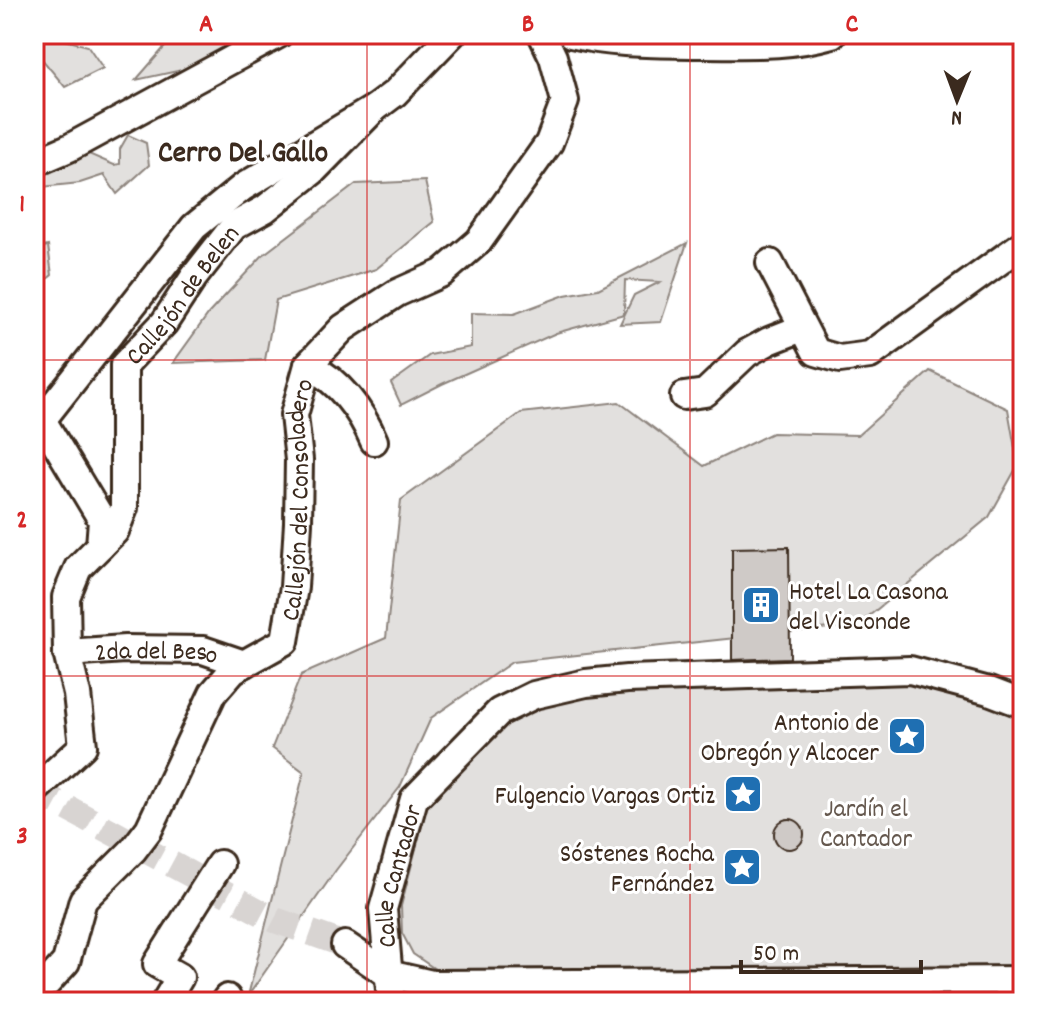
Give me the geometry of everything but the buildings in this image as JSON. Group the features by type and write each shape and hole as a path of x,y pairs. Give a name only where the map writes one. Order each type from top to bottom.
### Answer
{"street":[{"path":"34,163 69,148 279,34"},
{"path":"100,546 102,520 38,421 194,227 243,187 375,108 395,93 452,34"},
{"name":"Callejón del Consoladero","path":"34,985 47,983 66,962 83,900 133,850 149,829 213,693 233,670 285,641 294,587 298,523 299,460 294,415 308,365 343,328 397,293 442,273 479,241 549,143 565,101 553,57 542,34"},
{"path":"571,34 620,44 756,46 789,44 832,34"},
{"path":"706,44 740,34"},
{"name":"Callejón de Belen","path":"34,791 83,746 77,694 67,653 66,597 78,568 115,531 124,508 124,365 164,323 194,277 234,226 265,209 313,171 375,108"},
{"path":"770,263 816,352 840,359 870,355 1023,244"},
{"path":"684,396 705,393 747,353 802,328"},
{"path":"308,365 328,375 363,414 374,441"},
{"name":"2da del Beso","path":"67,653 125,649 203,650 244,664"},
{"name":"Calle Cantador","path":"1023,704 989,691 910,670 627,679 586,683 534,695 499,712 414,799 383,909 388,974 432,984 933,991 1023,980"},
{"path":"165,1002 180,977 157,964 220,864"},
{"path":"345,945 388,974 391,1002"}],"green space":[{"path":"42,34 88,46 103,68 65,87 41,58"},
{"path":"176,34 250,34 196,67 136,80"},
{"path":"128,135 146,143 149,165 117,194 104,175 80,183 42,187 39,170 82,151 114,165 120,164 120,149"},
{"path":"425,181 434,222 376,269 276,300 265,360 173,363 209,313 263,255 356,184"},
{"path":"687,243 661,322 620,324 634,295 660,282 625,280 624,314 556,333 401,405 391,383 430,355 471,347 471,313 514,314 565,295 598,289"},
{"path":"48,246 52,275 35,289 34,249"},
{"path":"930,371 1008,409 1018,465 989,517 858,625 512,662 431,718 400,787 336,870 248,996 304,772 272,748 301,675 386,638 401,500 521,413 619,402 704,466 772,433 858,435"},
{"name":"Jardín el Cantador","path":"894,676 1023,710 1023,966 460,975 438,971 413,954 402,933 401,906 428,802 501,722 561,698 626,687"}],"tunnel":[{"path":"34,790 275,920 345,945"}],"place":[{"name":"Hotel La Casona del Visconde","path":"761,605"},
{"name":"Antonio de Obregón y Alcocer","path":"907,736"},
{"name":"Fulgencio Vargas Ortiz","path":"743,794"},
{"name":"Sóstenes Rocha Fernández","path":"742,867"}],"district":[{"name":"Cerro Del Gallo","path":"243,151"}]}
